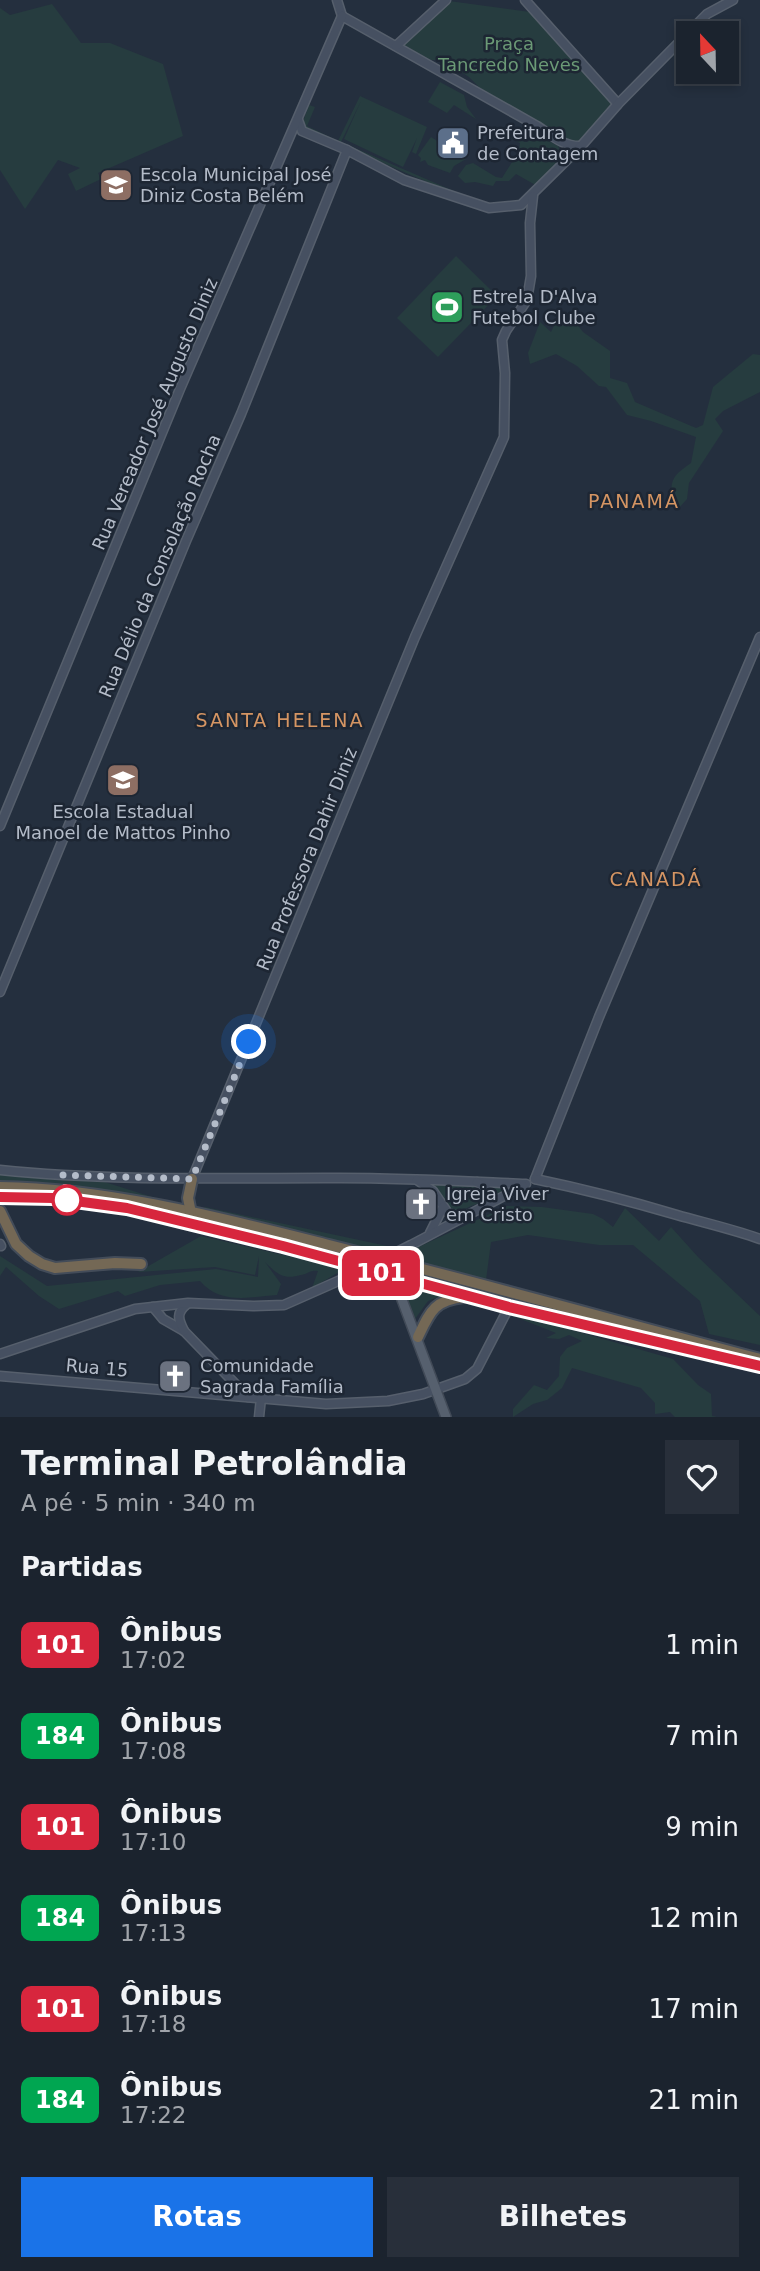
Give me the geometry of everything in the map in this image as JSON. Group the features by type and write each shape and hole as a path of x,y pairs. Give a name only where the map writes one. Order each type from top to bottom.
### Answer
{"highway":[{"path":"191,1213 188,1198 192,1179"},
{"path":"0,1187 93,1194 191,1213 404,1264 760,1359"},
{"path":"0,1197 53,1198 127,1208 283,1246 509,1307 760,1366"},
{"path":"0,1211 16,1244 42,1264 55,1268 115,1263 141,1264"},
{"path":"418,1337 437,1304 451,1298 471,1296"}],"main road":[{"path":"383,1274 398,1289 446,1417"}],"street":[{"path":"338,0 342,16 537,126 562,143 582,145"},
{"path":"396,46 446,0"},
{"path":"525,0 618,104"},
{"path":"298,120 302,131 347,150 404,180 489,208 521,205 533,196 618,104 707,14 722,3 732,0"},
{"name":"Rua Vereador José Augusto Diniz","path":"0,826 180,389 342,16"},
{"path":"562,143 566,162"},
{"name":"Rua Délio da Consolação Rocha","path":"0,992 241,414 347,150"},
{"path":"530,223 533,196"},
{"path":"521,205 530,223"},
{"name":"Rua Professora Dahir Diniz","path":"192,1179 415,637 504,437 505,373 502,340 527,300 531,276 530,223"},
{"path":"2,1351 135,1310 153,1307 188,1303 253,1306 284,1304 345,1278 535,1179 599,1017 760,636"},
{"path":"0,1170 192,1179 414,1178 526,1184"},
{"path":"414,1178 425,1184 456,1217 462,1217"},
{"path":"535,1179 597,1192 723,1226 760,1239"},
{"path":"428,1235 436,1223 444,1189 453,1182"},
{"path":"477,1182 488,1191 486,1205"},
{"path":"184,1331 178,1319 180,1310 188,1303"},
{"path":"153,1307 163,1318 184,1331 248,1397"},
{"name":"Rua 15","path":"0,1376 317,1403 387,1401 436,1390 465,1379 477,1369 509,1307"},
{"path":"259,1417 261,1398"}],"green space":[{"name":"Praça Tancredo Neves","path":"449,1 530,12 610,97 614,107 581,143 571,141 480,88 469,77 442,60 431,60 402,44"},
{"path":"52,4 81,43 110,43 163,64 183,136 98,173 101,179 76,191 68,174 80,168 58,160 25,209 0,170 0,8 10,15"},
{"path":"440,82 464,95 467,107 476,119 454,105 447,113 428,102"},
{"path":"360,96 427,127 416,154 412,152 417,138 403,167 344,139 361,101 341,142 456,192 455,194 306,130 302,124 309,105 315,107 307,126 338,141"},
{"path":"492,129 513,132 526,129 535,135 527,140 514,140"},
{"path":"538,135 558,146 562,156 539,187 516,174 509,181 496,181 493,186 465,183 458,176 466,165 473,163 502,178 519,151 520,143 514,140 527,142"},
{"path":"431,137 466,159 454,166 450,173 428,165 425,160 420,162 418,155"},
{"name":"Estrela D'Alva Futebol Clube","path":"456,256 497,296 438,357 397,318"},
{"path":"561,311 572,318 583,332 610,351 610,378 627,383 635,402 696,428 703,425 713,387 753,354 760,355 760,392 723,411 715,419 723,431 689,483 687,499 678,509 672,506 673,481 691,463 696,437 627,415 606,387 599,386 577,366 556,354 530,364 528,353 540,322 551,332"},
{"path":"0,1172 95,1179 165,1201 110,1193 0,1185"},
{"path":"425,1180 515,1184 474,1205 452,1210"},
{"path":"507,1206 542,1207 593,1214 613,1227 625,1208 659,1241 671,1227 698,1257 760,1316 760,1345 709,1334 700,1301 633,1245 599,1245 528,1235 491,1242 486,1280 397,1257"},
{"path":"205,1207 387,1246 373,1254 203,1212"},
{"path":"201,1236 344,1269 312,1288 318,1271 285,1276 277,1273 265,1262 281,1284 277,1295 226,1297 208,1289 200,1281 160,1285 125,1296 118,1291 59,1309 39,1296 6,1267 0,1276 0,1256 47,1286 216,1269 258,1277 259,1256 255,1275 215,1267 138,1272"},
{"path":"402,1286 441,1296 428,1301 415,1319"},
{"path":"516,1314 673,1359 698,1385 711,1394 712,1416 717,1417 675,1417 670,1412 655,1414 655,1403 641,1388 572,1368 562,1388 547,1400 533,1404 513,1417 513,1409 534,1385 547,1390 559,1376 560,1357 567,1348 582,1341 569,1335 559,1339 546,1338 556,1333 513,1316"}],"bus line":[{"name":"101","path":"0,1197 53,1198 127,1208 283,1246 509,1307 760,1366"}],"place":[{"name":"Prefeitura de Contagem","path":"453,143"},
{"name":"Escola Municipal José Diniz Costa Belém","path":"116,185"},
{"name":"Estrela D'Alva Futebol Clube","path":"447,307"},
{"name":"Escola Estadual Manoel de Mattos Pinho","path":"123,780"},
{"name":"Igreja Viver em Cristo","path":"421,1204"},
{"name":"Comunidade Sagrada Família","path":"175,1376"}],"district":[{"name":"PANAMÁ","path":"634,501"},
{"name":"SANTA HELENA","path":"280,720"},
{"name":"CANADÁ","path":"656,879"}],"route":[{"path":"67,1200 63,1175 192,1179 249,1042"}]}
